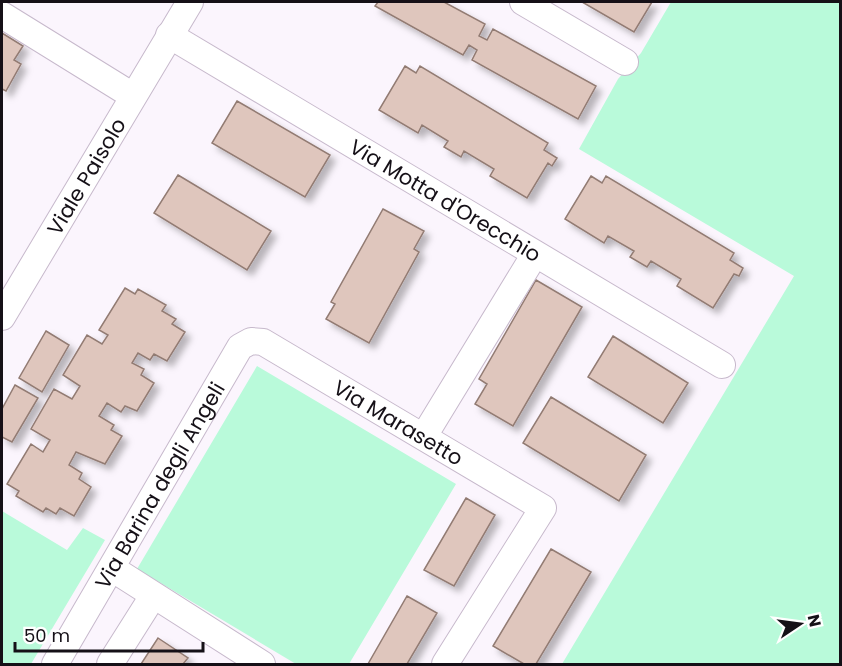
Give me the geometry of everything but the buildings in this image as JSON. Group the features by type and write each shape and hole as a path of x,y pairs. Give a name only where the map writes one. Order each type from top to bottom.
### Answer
{"street":[{"name":"Viale Paisolo","path":"2,317 190,2"},
{"path":"523,2 625,62"},
{"path":"2,15 133,96"},
{"name":"Via Motta d'Orecchio","path":"169,35 722,365"},
{"path":"424,436 536,254"},
{"name":"Via Marasetto","path":"251,341 264,342 543,508 445,664"},
{"name":"Via Barina degli Angeli","path":"55,664 113,569 240,347 251,341"},
{"path":"113,569 262,664"},
{"path":"110,664 153,596"}],"green space":[{"path":"671,2 840,2 840,664 562,664 794,276 579,149 618,79 641,53"},
{"path":"257,366 456,484 349,664 296,664 137,569"},
{"path":"2,511 67,550 83,528 105,540 31,664 2,664"}]}
